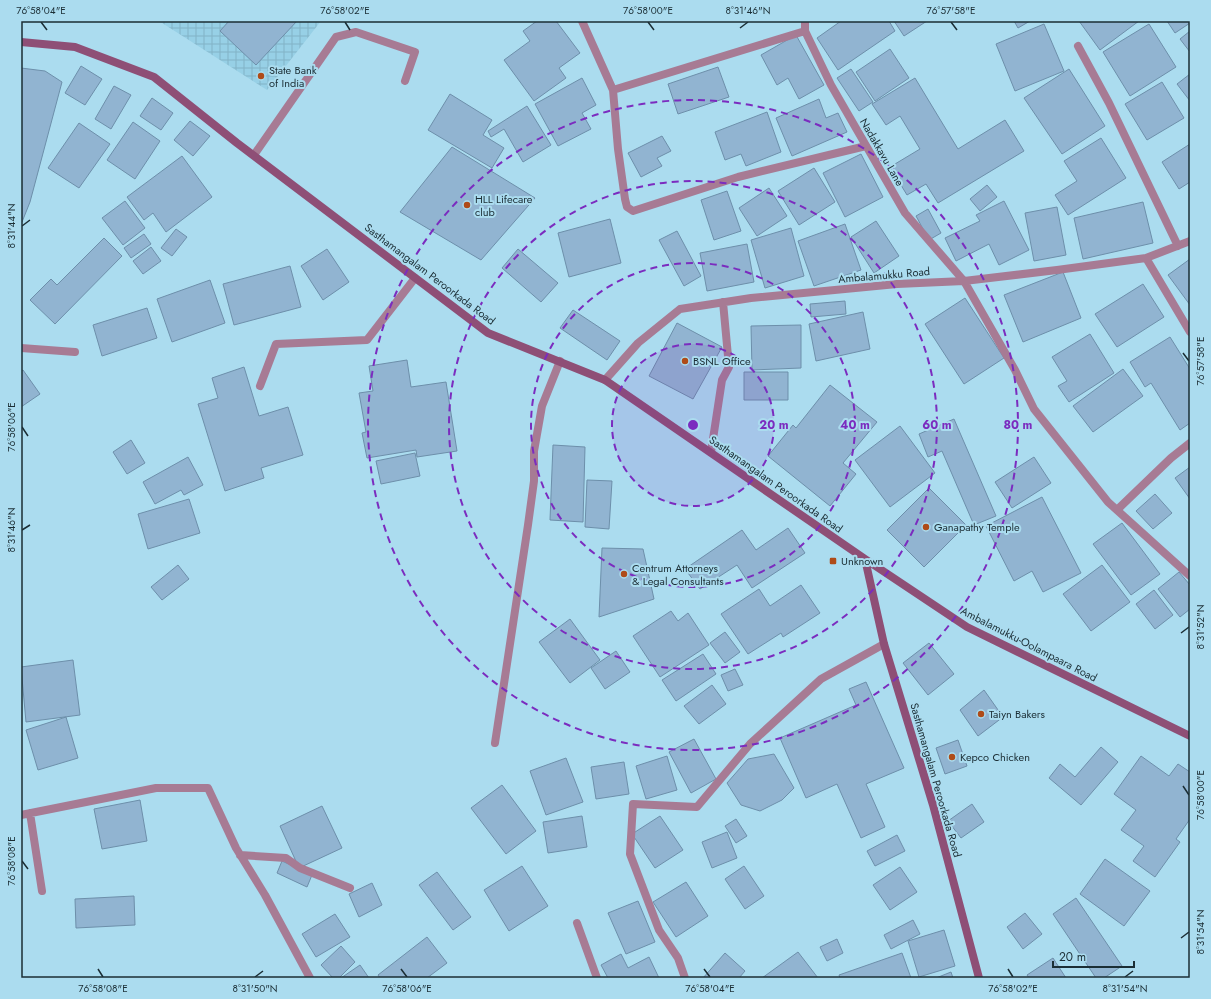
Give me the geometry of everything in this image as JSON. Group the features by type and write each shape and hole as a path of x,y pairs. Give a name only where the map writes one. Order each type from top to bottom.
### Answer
{"street":[{"path":"582,21 613,90 618,149 625,199 627,207 633,211 738,177 866,146"},
{"path":"613,90 804,31 805,21"},
{"name":"Nadakkavu Lane","path":"804,31 831,84 905,213 964,281 1015,370 1034,409 1108,502 1190,576"},
{"path":"254,155 336,37 356,32 415,52 405,81"},
{"name":"Sasthamangalam Peroorkada Road","path":"21,42 76,47 154,77 488,333 605,380 865,559 884,644 933,805 979,978"},
{"path":"1078,46 1109,103 1178,246"},
{"name":"Ambalamukku Road","path":"605,380 638,343 680,309 723,302 897,284 964,281 1146,258 1190,241"},
{"path":"1146,258 1190,332"},
{"path":"260,386 276,344 367,340 415,278"},
{"path":"711,452 722,380 729,367 723,302"},
{"path":"21,348 75,352"},
{"path":"495,742 534,481 534,451 542,406 560,361"},
{"path":"1117,510 1171,458 1190,443"},
{"name":"Ambalamukku-Oolampaara Road","path":"865,559 967,627 1190,736"},
{"path":"685,978 678,958 659,930 630,854 633,804 696,806 750,744 821,679 884,644"},
{"path":"21,815 156,788 208,788 240,855 268,900 310,978"},
{"path":"30,813 42,891"},
{"path":"240,855 286,858 300,868 350,888"},
{"path":"577,923 597,978"}],"shaded area":[{"path":"159,21 321,21 267,90"}],"building":[{"path":"229,21 297,21 256,65 220,31"},
{"path":"537,21 556,21 580,53 559,68 566,78 534,101 504,60 530,41 523,31"},
{"path":"841,21 889,21 895,31 838,70 817,38"},
{"path":"894,21 927,21 904,36"},
{"path":"1014,21 1030,21 1018,28"},
{"path":"1079,21 1139,21 1100,50"},
{"path":"1167,21 1190,21 1190,23 1175,33"},
{"path":"1044,24 1064,71 1015,91 996,44"},
{"path":"1149,24 1176,67 1130,96 1103,52"},
{"path":"1190,31 1190,52 1180,39"},
{"path":"796,35 824,85 799,99 788,78 777,85 761,55"},
{"path":"890,49 909,78 875,101 856,72"},
{"path":"81,66 102,79 85,105 65,93"},
{"path":"718,67 729,97 678,114 668,84"},
{"path":"21,68 45,71 62,82 30,202 22,222"},
{"path":"851,69 873,102 859,111 837,78"},
{"path":"1069,69 1105,126 1062,154 1024,98"},
{"path":"1190,74 1190,101 1177,84"},
{"path":"582,78 596,105 582,113 591,129 558,146 535,104"},
{"path":"915,78 958,149 1005,120 1024,151 938,203 926,184 907,195 890,167 920,149 900,116 886,125 872,104"},
{"path":"1162,82 1184,118 1147,140 1125,104"},
{"path":"114,86 131,95 111,129 95,119"},
{"path":"450,94 492,120 483,135 504,148 492,168 428,130"},
{"path":"152,98 173,113 161,130 140,116"},
{"path":"819,99 826,118 838,113 847,132 792,156 776,118"},
{"path":"527,106 551,145 523,162 504,129 491,137 488,131"},
{"path":"767,112 781,152 746,166 741,154 725,160 715,132"},
{"path":"190,121 210,136 193,156 174,140"},
{"path":"133,122 160,141 135,179 107,160"},
{"path":"79,123 110,144 79,188 48,168"},
{"path":"662,136 671,151 657,158 662,166 641,177 628,153"},
{"path":"1101,138 1126,178 1068,215 1055,195 1077,181 1064,161"},
{"path":"1190,144 1190,182 1179,189 1162,162"},
{"name":"HLL Lifecare club","path":"452,147 535,198 481,260 400,212"},
{"path":"861,154 883,197 845,217 823,173"},
{"path":"182,156 212,197 166,232 153,213 144,220 127,197"},
{"path":"814,168 835,202 799,225 778,191"},
{"path":"987,185 997,197 980,211 970,199"},
{"path":"769,188 787,216 757,236 739,208"},
{"path":"727,191 741,231 714,240 701,200"},
{"path":"125,201 145,228 123,245 102,218"},
{"path":"1004,201 1029,250 999,265 989,244 956,261 945,238 980,221 976,215"},
{"path":"1143,202 1153,243 1083,259 1074,218"},
{"path":"1057,207 1066,255 1034,261 1025,213"},
{"path":"928,209 941,233 929,240 916,216"},
{"path":"610,219 621,263 569,277 558,233"},
{"path":"876,221 899,256 874,273 851,237"},
{"path":"845,224 861,270 814,286 798,241"},
{"path":"791,228 804,276 765,288 751,240"},
{"path":"176,229 187,237 172,256 161,248"},
{"path":"677,231 701,276 684,286 659,240"},
{"path":"144,234 151,244 131,258 124,248"},
{"path":"104,238 122,256 55,324 30,300 51,279 57,285"},
{"path":"747,244 754,282 707,291 700,253"},
{"path":"151,247 161,261 143,274 133,261"},
{"path":"327,249 349,282 323,300 301,266"},
{"path":"518,249 558,283 541,302 502,268"},
{"path":"1190,259 1190,305 1168,275"},
{"path":"290,266 301,307 234,325 223,284"},
{"path":"1063,272 1081,318 1023,342 1004,295"},
{"path":"210,280 225,323 172,342 157,299"},
{"path":"1143,284 1164,317 1117,347 1095,314"},
{"path":"965,298 1004,358 964,384 925,324"},
{"path":"845,301 846,314 811,317 810,304"},
{"path":"147,308 157,338 102,356 93,325"},
{"path":"573,310 620,341 607,360 560,328"},
{"path":"863,312 870,349 816,361 809,324"},
{"name":"BSNL Office","path":"677,323 722,347 693,399 649,376"},
{"path":"801,325 801,368 752,370 751,326"},
{"path":"1090,334 1114,373 1069,402 1058,386 1067,381 1052,357"},
{"path":"1170,337 1190,369 1190,423 1180,430 1151,383 1145,387 1130,362"},
{"path":"407,360 411,387 446,382 457,451 417,457 416,450 367,458 362,433 366,432 359,393 373,391 369,366"},
{"path":"244,367 259,416 288,407 303,455 261,468 264,478 225,491 198,404 218,398 212,378"},
{"path":"1123,369 1143,396 1093,432 1073,406"},
{"path":"23,370 40,394 21,407 21,371"},
{"path":"744,372 788,372 788,400 744,400"},
{"path":"830,385 877,422 843,463 856,474 830,506 768,456 793,425 796,428"},
{"path":"954,419 996,516 974,525 942,451 928,457 919,434"},
{"path":"900,426 935,473 890,507 855,460"},
{"path":"131,440 145,463 127,474 113,452"},
{"path":"553,445 585,447 583,522 550,520"},
{"path":"415,453 420,476 381,484 376,461"},
{"path":"188,457 203,485 184,495 181,490 155,504 143,482"},
{"path":"1034,457 1051,483 1012,508 995,482"},
{"path":"1190,467 1190,499 1175,478"},
{"path":"587,480 612,481 609,529 585,527"},
{"name":"Ganapathy Temple","path":"929,488 966,525 924,567 887,530"},
{"path":"1155,494 1172,513 1153,529 1136,511"},
{"path":"1042,497 1081,573 1043,592 1032,571 1014,581 986,526"},
{"path":"189,499 200,533 148,549 138,514"},
{"path":"1122,523 1160,574 1131,595 1093,544"},
{"path":"788,528 805,553 752,588 737,565 700,589 685,569 742,530 756,550"},
{"name":"Centrum Attorneys & Legal Consultants","path":"602,548 643,549 654,599 599,617"},
{"path":"178,565 189,579 162,600 151,587"},
{"path":"1102,565 1130,602 1091,631 1063,594"},
{"path":"1179,572 1190,585 1190,609 1180,617 1158,589"},
{"path":"801,585 820,613 783,637 781,633 748,654 721,614 759,589 770,606"},
{"path":"1154,590 1173,615 1155,629 1136,604"},
{"path":"671,611 678,621 688,613 709,645 660,677 633,636"},
{"path":"570,619 600,660 570,683 539,642"},
{"path":"725,632 740,652 725,663 710,643"},
{"path":"929,643 954,674 928,695 903,663"},
{"path":"616,651 630,672 605,689 591,668"},
{"path":"703,654 716,674 676,701 662,680"},
{"path":"73,660 80,715 26,722 21,667"},
{"path":"735,669 743,685 728,691 721,675"},
{"path":"866,682 904,768 866,784 885,827 861,838 837,784 806,798 780,738 856,705 849,689"},
{"path":"712,685 726,704 699,724 684,706"},
{"name":"Taiyn Bakers","path":"984,690 1003,717 978,736 960,710"},
{"path":"66,717 78,758 38,770 26,730"},
{"path":"694,739 716,779 691,793 669,752"},
{"name":"Kepco Chicken","path":"958,740 967,766 945,774 936,748"},
{"path":"1101,747 1118,762 1081,805 1049,778 1060,764 1075,777"},
{"path":"774,754 794,788 782,800 760,811 741,805 727,783 748,759"},
{"path":"667,756 677,790 646,799 636,766"},
{"path":"1141,756 1169,776 1178,764 1190,772 1190,819 1176,839 1180,842 1155,877 1133,861 1144,846 1121,830 1136,810 1114,794"},
{"path":"566,758 583,802 546,815 530,771"},
{"path":"624,762 629,794 596,799 591,767"},
{"path":"502,785 536,831 506,854 471,808"},
{"path":"140,800 147,841 102,849 94,809"},
{"path":"972,804 984,822 961,838 948,821"},
{"path":"322,806 342,848 299,868 280,826"},
{"path":"582,816 587,847 548,853 543,822"},
{"path":"660,816 683,850 655,868 632,834"},
{"path":"736,819 747,836 736,843 725,826"},
{"path":"727,832 737,858 712,868 702,842"},
{"path":"897,835 905,851 875,866 867,851"},
{"path":"1105,859 1150,891 1124,926 1080,894"},
{"path":"282,861 312,875 307,887 277,873"},
{"path":"522,866 548,906 509,931 484,890"},
{"path":"744,866 764,896 745,909 725,879"},
{"path":"900,867 917,892 890,910 873,885"},
{"path":"437,872 471,917 453,930 419,885"},
{"path":"686,882 708,916 676,937 653,902"},
{"path":"372,883 382,905 359,917 349,894"},
{"path":"134,896 135,925 76,928 75,899"},
{"path":"1076,898 1122,966 1104,978 1096,978 1053,914"},
{"path":"638,901 655,942 626,954 608,913"},
{"path":"1025,913 1042,934 1023,949 1007,927"},
{"path":"335,914 350,937 316,957 302,934"},
{"path":"913,920 920,934 891,949 884,935"},
{"path":"944,930 955,966 919,977 908,941"},
{"path":"427,937 447,963 427,978 380,978 378,975"},
{"path":"837,939 843,953 827,961 820,947"},
{"path":"341,946 355,962 339,978 333,978 321,965"},
{"path":"798,952 818,978 762,978"},
{"path":"725,953 745,971 739,978 703,978"},
{"path":"902,953 911,978 840,978 839,975"},
{"path":"621,954 628,968 649,957 659,978 608,978 601,965"},
{"path":"1053,958 1066,978 1029,978 1027,975"},
{"path":"360,965 369,978 341,978"},
{"path":"951,972 953,978 936,978"}],"place":[{"name":"State Bank of India","path":"261,76"},
{"name":"HLL Lifecare club","path":"467,205"},
{"name":"BSNL Office","path":"685,361"},
{"name":"Ganapathy Temple","path":"926,527"},
{"name":"Unknown","path":"833,561"},
{"name":"Centrum Attorneys & Legal Consultants","path":"624,574"},
{"name":"Taiyn Bakers","path":"981,714"},
{"name":"Kepco Chicken","path":"952,757"}]}
